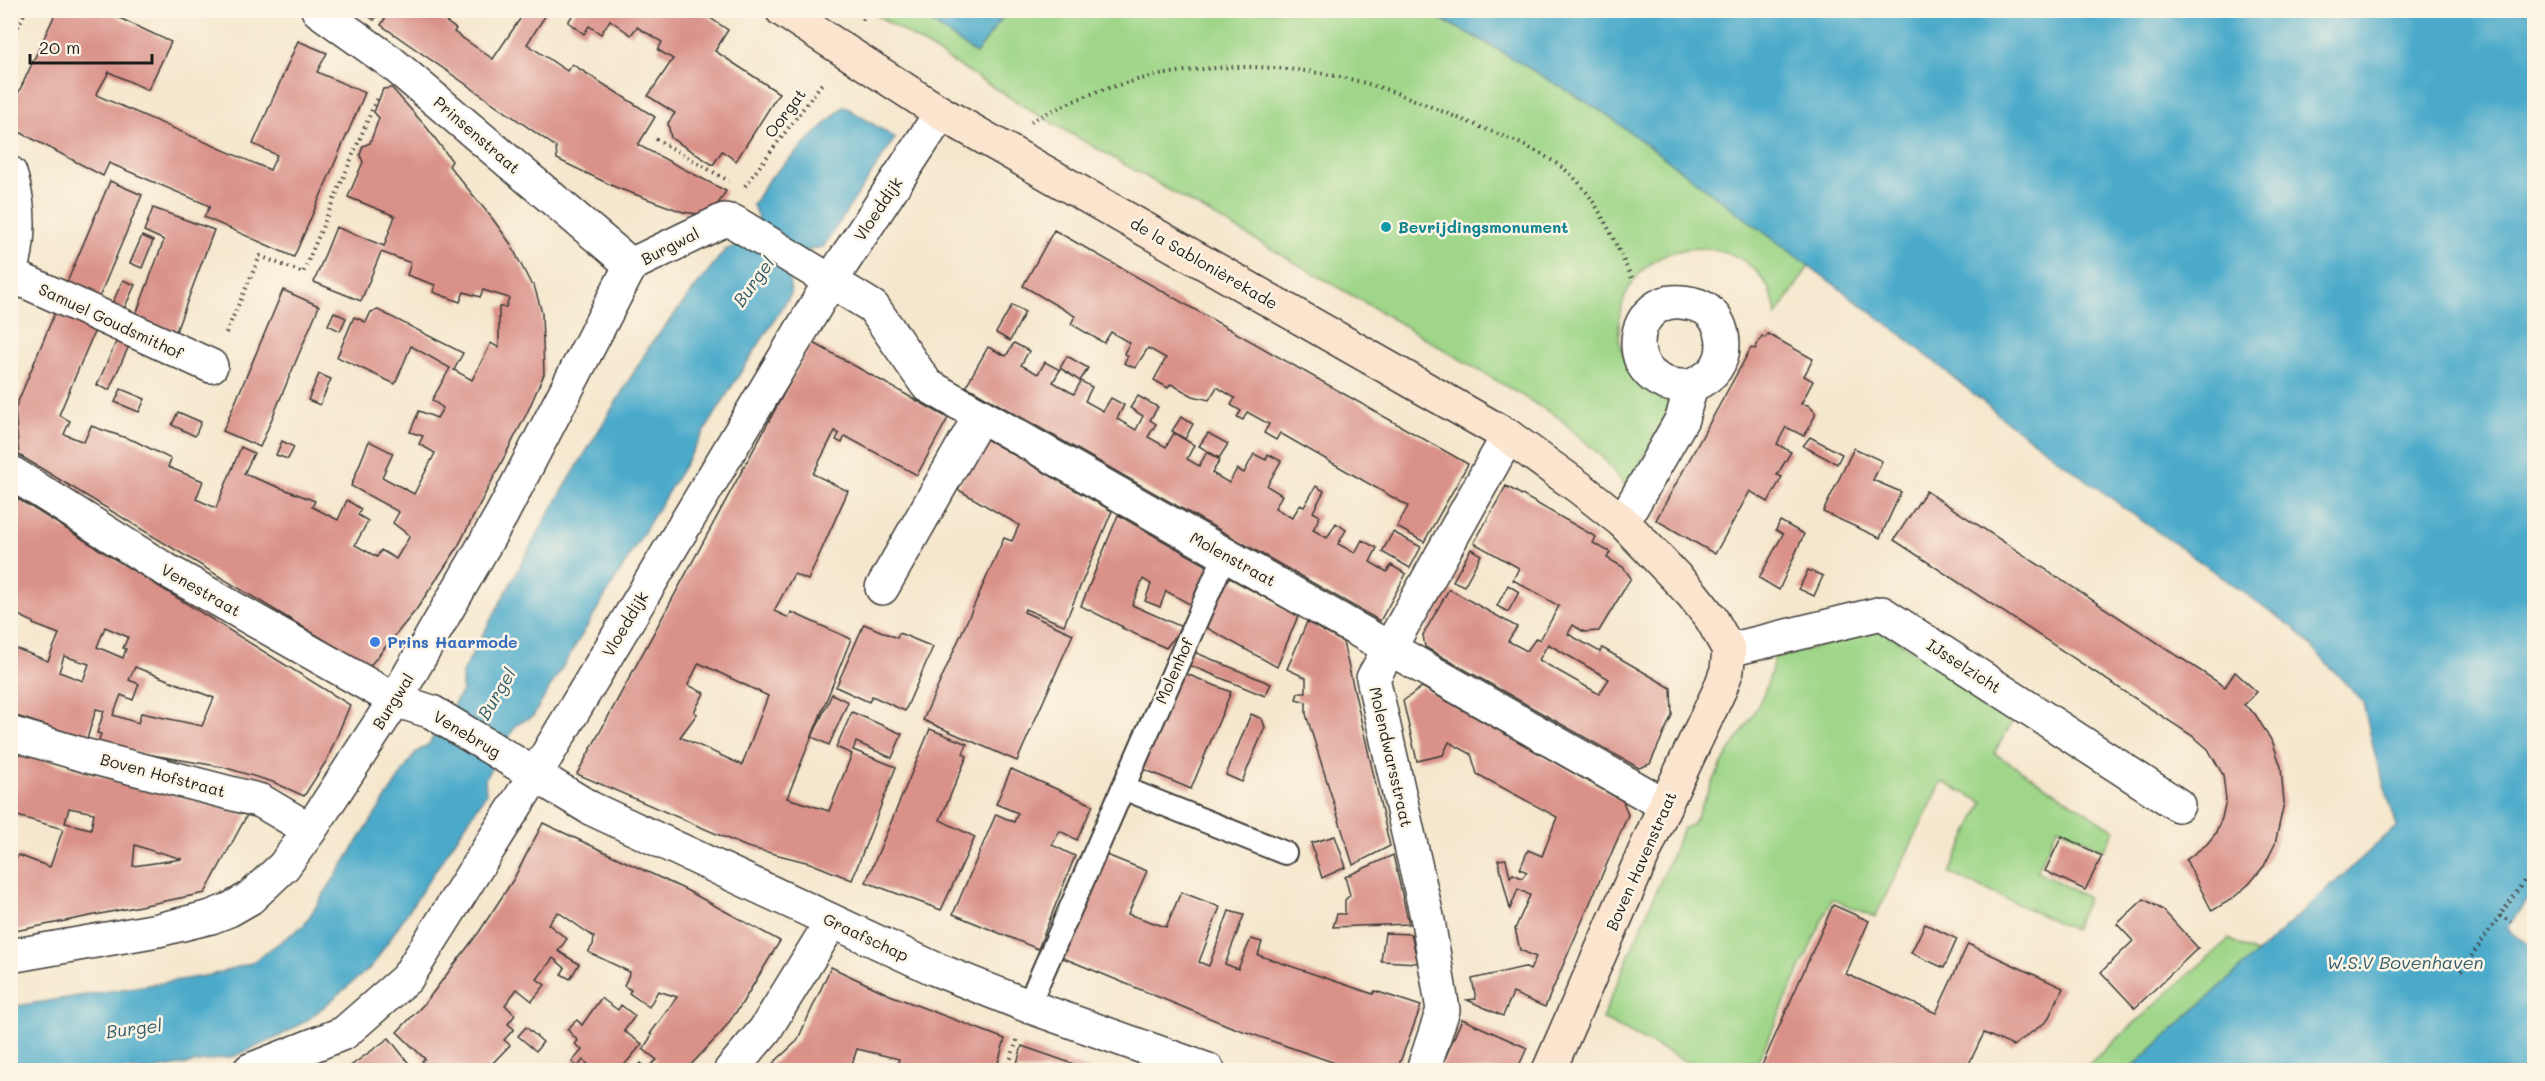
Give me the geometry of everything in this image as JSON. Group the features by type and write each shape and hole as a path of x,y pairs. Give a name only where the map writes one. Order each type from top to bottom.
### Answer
{"street":[{"name":"Prinsenstraat","path":"318,10 392,63 631,265"},
{"name":"de la Sablonièrekade","path":"782,10 941,113 1508,436 1623,522 1692,594 1711,618 1729,650"},
{"name":"Vloeddijk","path":"250,1071 344,1033 407,978 535,775 817,274 941,113"},
{"path":"10,173 16,190 19,220 11,276"},
{"name":"Burgwal","path":"10,956 158,930 229,910 250,898 284,866 395,700 502,514 631,265 729,221"},
{"name":"Molenstraat","path":"729,221 873,307 927,385 1665,805"},
{"name":"Samuel Goudsmithof","path":"11,276 211,366"},
{"path":"1673,301 1694,303 1707,310 1717,321 1723,336 1722,354 1719,361 1706,379 1690,386 1677,387 1662,384 1647,372 1639,358 1637,341 1641,326 1649,314 1659,306 1673,301"},
{"path":"1623,522 1682,419 1690,386"},
{"path":"882,588 980,416"},
{"name":"Molendwarsstraat","path":"1423,1071 1443,1010 1428,921 1373,678 1508,436"},
{"name":"Venestraat","path":"10,472 161,567 395,700"},
{"name":"IJsselzicht","path":"1729,650 1882,613 2178,805"},
{"name":"Boven Havenstraat","path":"1549,1071 1665,805 1720,689 1727,670 1729,650"},
{"name":"Venebrug","path":"395,700 432,712 535,775"},
{"name":"Boven Hofstraat","path":"10,733 87,756 261,801 310,830"},
{"name":"Graafschap","path":"535,775 590,808 933,968 1028,1006 1208,1071"},
{"path":"731,1071 765,1030 832,921"}],"lane":[{"name":"Molenhof","path":"1028,1006 1225,555"},
{"path":"1123,788 1285,853"}],"path":[{"path":"10,43 26,10"},
{"name":"Oorgat","path":"729,221 743,189 846,51"},
{"path":"211,366 260,256 303,273 392,63"},
{"path":"994,143 1057,109 1118,84 1169,71 1263,67 1302,70 1366,83 1540,152 1569,173 1592,197 1649,314"},
{"path":"656,139 743,189"},
{"path":"2461,971 2535,867"},
{"path":"2500,916 2511,922"}],"green space":[{"path":"870,11 927,11 923,16 976,54 1007,11 1425,11 1483,41 1603,112 1809,266 1776,316 1768,288 1751,267 1729,254 1703,248 1677,251 1653,262 1633,281 1620,315 1619,334 1625,358 1633,368 1673,401 1628,489 1604,459 1558,417 1030,110"},
{"path":"1881,630 2016,716 1994,753 2115,830 2104,850 2058,827 2037,871 2088,898 2074,930 1949,873 1983,802 1942,782 1875,917 1832,899 1754,1070 1703,1070 1602,1019 1683,828 1692,825 1723,763 1756,709 1767,685 1774,658"},
{"path":"2229,939 2257,954 2129,1070 2082,1070"}],"water":[{"path":"927,11 1007,11 976,54 923,16"},
{"name":"W.S.V Bovenhaven","path":"1425,11 2534,11 2534,890 2507,928 2534,949 2534,1070 2129,1070 2397,826 2376,759 2363,702 2294,628 2138,518 2005,420 1903,336 1603,112 1483,41"},
{"name":"Burgel","path":"844,106 895,138 823,247 809,249 789,278 791,294 732,386 533,716 516,725 485,779 486,794 372,966 308,1020 278,1037 235,1056 152,1070 11,1070 11,1007 211,975 251,963 304,925 415,753 429,744 462,691 462,673 549,513 651,344 725,250 738,245 758,218 753,205 768,180"}],"building":[{"path":"57,10 115,10 113,15 171,42 148,90 109,72 96,95 270,170 277,155 253,144 298,41 327,53 317,72 365,93 294,257 204,217 210,206 109,163 103,176 10,127 10,111"},
{"path":"360,10 381,10 374,20"},
{"path":"390,10 430,10 456,29 454,32 493,59 526,10 549,10 527,44 567,71 572,64 655,117 638,145 726,191 718,204 698,214 683,212 615,187 557,159 556,147 381,25"},
{"path":"576,10 698,10 728,30 715,51 779,93 736,161 722,151 713,165 671,138 668,123 675,113 648,96 673,59 658,50 662,42 637,27 631,35 610,20 601,34 589,26 584,34 568,22"},
{"path":"392,88 452,161 449,166 510,243 531,284 534,285 542,313 544,374 527,413 456,550 416,610 369,667 19,455 15,409 58,305 98,323 59,415 70,421 64,434 84,442 91,426 135,441 171,459 168,467 203,481 196,499 216,508 241,447 254,453 244,474 315,501 312,507 338,520 347,500 361,509 358,515 368,521 355,545 377,557 381,550 396,559 410,536 393,523 399,512 351,486 369,441 393,453 382,477 414,494 435,453 419,444 423,436 410,432 419,411 437,418 443,408 432,400 450,368 411,346 395,384 337,357 354,317 366,322 371,312 378,310 463,353 454,370 472,380 491,343 499,348 499,307 506,307 509,298 483,290 480,297 464,292 460,302 433,292 435,285 407,275 411,263 381,252 361,301 314,282 336,227 384,246 395,216 348,197 363,162 360,155 363,146 370,143 379,118 374,112 383,89"},
{"path":"110,181 142,195 98,300 65,287"},
{"path":"153,208 214,230 175,334 135,317 164,240 144,231"},
{"path":"1054,230 1468,464 1424,542 1397,527 1408,506 1280,433 1276,440 1264,433 1269,424 1247,412 1243,420 1237,417 1241,411 1231,405 1235,398 1217,387 1209,400 1193,396 1171,384 1168,388 1154,380 1166,358 1148,348 1135,368 1124,363 1128,356 1124,353 1130,343 1111,332 1104,343 1071,324 1075,316 1023,286"},
{"path":"142,236 153,241 142,268 130,263"},
{"path":"123,280 135,285 123,311 111,306"},
{"path":"283,290 319,306 260,447 223,431"},
{"path":"1012,305 1025,312 1010,341 996,333"},
{"path":"334,312 346,318 340,331 328,325"},
{"path":"120,333 132,339 109,390 97,385"},
{"path":"1768,334 1813,359 1804,376 1813,381 1801,404 1808,405 1815,412 1815,416 1804,436 1786,427 1777,444 1791,452 1777,475 1782,477 1768,502 1750,491 1715,554 1656,520 1751,348 1755,349 1762,336 1765,338"},
{"path":"812,342 948,418 917,475 845,436 842,443 836,440 839,434 835,431 813,474 848,491 808,580 794,574 774,611 789,618 791,612 851,639 787,798 829,811 852,754 836,747 852,712 902,734 892,758 856,742 853,750 896,767 852,880 810,863 747,847 577,774","holes":["699,663 768,696 742,765 680,737 697,714 694,712 704,693 688,685"]},
{"path":"1014,343 1029,351 1021,365 1038,374 1045,362 1060,370 1053,382 1074,394 1081,381 1092,387 1085,401 1103,411 1111,398 1124,405 1117,419 1136,430 1143,416 1130,408 1138,396 1158,407 1150,420 1156,424 1148,437 1166,447 1174,433 1194,445 1187,459 1199,466 1207,452 1220,460 1212,473 1229,483 1237,469 1244,473 1254,454 1266,460 1268,454 1281,461 1267,486 1282,495 1275,508 1292,518 1300,505 1304,507 1316,486 1324,491 1313,512 1320,516 1313,530 1327,538 1336,523 1346,530 1338,544 1355,553 1362,540 1377,548 1370,562 1387,572 1391,565 1406,574 1380,621 966,386 988,347 1006,356"},
{"path":"1067,356 1088,368 1080,381 1060,368"},
{"path":"319,374 331,379 320,405 308,400"},
{"path":"121,389 145,399 139,412 115,402"},
{"path":"178,412 201,422 195,436 172,425"},
{"path":"1181,417 1193,424 1185,439 1172,431"},
{"path":"1208,433 1228,444 1219,458 1199,446"},
{"path":"1810,437 1842,454 1837,464 1803,446"},
{"path":"986,439 1112,511 1064,625 1025,609 1024,612 1073,634 1017,761 923,720 1004,538 1012,541 1019,525 957,489"},
{"path":"282,441 294,447 288,459 276,455"},
{"path":"1854,448 1882,461 1873,480 1901,492 1880,538 1823,512"},
{"path":"1506,486 1596,537 1593,543 1610,552 1607,558 1623,567 1631,578 1599,631 1584,632 1573,625 1568,634 1600,652 1602,648 1604,649 1671,688 1672,715 1650,764 1639,768 1425,647 1423,635 1449,589 1517,627 1508,641 1527,651 1536,638 1540,640 1559,606 1513,580 1519,568 1474,543","holes":["1548,644 1609,679 1599,694 1539,660"]},
{"path":"1926,491 2225,687 2235,672 2257,692 2244,705 2255,714 2273,743 2281,767 2284,803 2275,844 2264,866 2232,899 2212,911 2186,860 2207,844 2215,834 2226,800 2223,775 2208,749 2194,737 1894,540"},
{"path":"10,494 350,705 327,760 304,796 273,782 223,767 128,751 98,742 101,734 97,733 104,711 96,709 87,739 10,714 10,646 48,661 59,634 33,624 12,612 17,601 10,599","holes":["105,627 128,637 123,648 126,649 123,658 97,647","64,656 89,664 83,681 59,672","135,667 214,698 202,726 141,713 138,723 113,715 121,695 133,700 139,684 129,680"]},
{"path":"1118,515 1211,568 1195,607 1166,591 1160,607 1145,601 1151,584 1143,579 1132,605 1182,627 1166,648 1081,606"},
{"path":"1780,521 1804,534 1779,590 1759,578 1783,534 1776,530"},
{"path":"1393,532 1421,547 1410,568 1382,552"},
{"path":"1471,549 1481,555 1464,586 1453,581"},
{"path":"1808,570 1823,576 1814,596 1799,589"},
{"path":"1219,572 1298,616 1277,667 1198,623"},
{"path":"1508,585 1519,592 1508,612 1497,606"},
{"path":"1307,622 1343,642 1390,846 1353,865 1306,714 1306,702 1296,699 1298,693 1306,693 1306,678 1287,669"},
{"path":"864,624 897,638 899,633 933,647 905,711 872,696 869,702 836,687"},
{"path":"1187,649 1271,684 1265,696 1182,662"},
{"path":"1179,671 1231,692 1191,789 1139,767"},
{"path":"1422,687 1623,801 1628,815 1545,1007 1513,993 1503,1016 1467,1000 1476,999 1472,979 1524,967 1530,970 1536,957 1520,950 1515,929 1530,895 1518,889 1510,909 1498,860 1506,859 1510,877 1513,874 1522,878 1527,872 1520,869 1528,850 1542,856 1557,817 1477,774 1471,754 1449,742 1443,755 1417,761 1403,701"},
{"path":"832,694 848,702 829,745 812,737"},
{"path":"1251,714 1262,719 1265,727 1242,782 1226,775"},
{"path":"930,729 967,744 963,754 967,756 940,820 975,837 941,910 866,882"},
{"path":"11,751 247,815 205,893 10,932 10,865 18,855 50,867 63,829 10,814","holes":["69,808 94,813 91,829 65,823","135,845 158,853 182,859 133,866"]},
{"path":"1011,769 1093,805 1077,840 1060,831 1052,845 1075,856 1038,949 953,914 996,814 1014,822 1018,813 996,804"},
{"path":"543,823 686,890 780,941 722,1032 686,1070 634,1070 641,1063 646,1068 657,1060 643,1049 652,1035 650,1034 677,997 658,991 649,1007 629,993 631,990 624,986 630,972 588,952 593,945 594,937 558,912 548,924 567,939 558,951 579,964 570,979 561,974 565,968 553,958 537,979 545,985 532,1001 517,989 505,1005 515,1015 508,1024 514,1029 504,1040 510,1045 486,1070 430,1070 422,1061 425,1059 397,1032 425,1003 479,932 513,880"},
{"path":"1335,836 1346,867 1322,878 1311,843"},
{"path":"2062,836 2102,856 2085,890 2045,871"},
{"path":"1104,854 1147,871 1128,914 1166,927 1181,892 1220,907 1199,962 1209,966 1229,911 1244,915 1225,964 1238,969 1251,939 1262,942 1258,955 1373,994 1375,991 1421,1006 1397,1070 1355,1070 1229,1026 1061,957"},
{"path":"1393,855 1409,924 1333,927 1337,914 1345,914 1345,900 1350,895 1345,877"},
{"path":"2144,899 2163,910 2198,948 2135,1008 2101,972 2133,941 2117,924"},
{"path":"1833,905 1869,921 1846,974 1936,1013 1968,944 2063,988 2047,1021 2013,1046 1984,1033 1966,1070 1921,1070 1923,1067 1915,1063 1912,1070 1893,1067 1892,1070 1760,1070"},
{"path":"1925,924 1957,939 1944,968 1911,953"},
{"path":"1385,933 1411,934 1418,963 1381,961"},
{"path":"831,967 890,995 1005,1039 996,1070 932,1070 933,1067 925,1064 923,1070 906,1070 897,1067 899,1059 857,1049 850,1070 766,1070 797,1041"},
{"path":"601,998 618,1010 621,1005 635,1016 624,1031 642,1044 620,1070 595,1070 583,1060 578,1067 572,1062 582,1050 575,1044 578,1041 567,1029 577,1020 582,1025"},
{"path":"1462,1019 1527,1048 1517,1070 1440,1070"},
{"path":"526,1027 543,1042 536,1051 518,1036"},
{"path":"389,1038 414,1070 345,1070"},
{"path":"1022,1046 1082,1067 1091,1070 1015,1070"}],"place":[{"name":"Bevrijdingsmonument","path":"1386,227"},
{"name":"Prins Haarmode","path":"375,642"}]}
